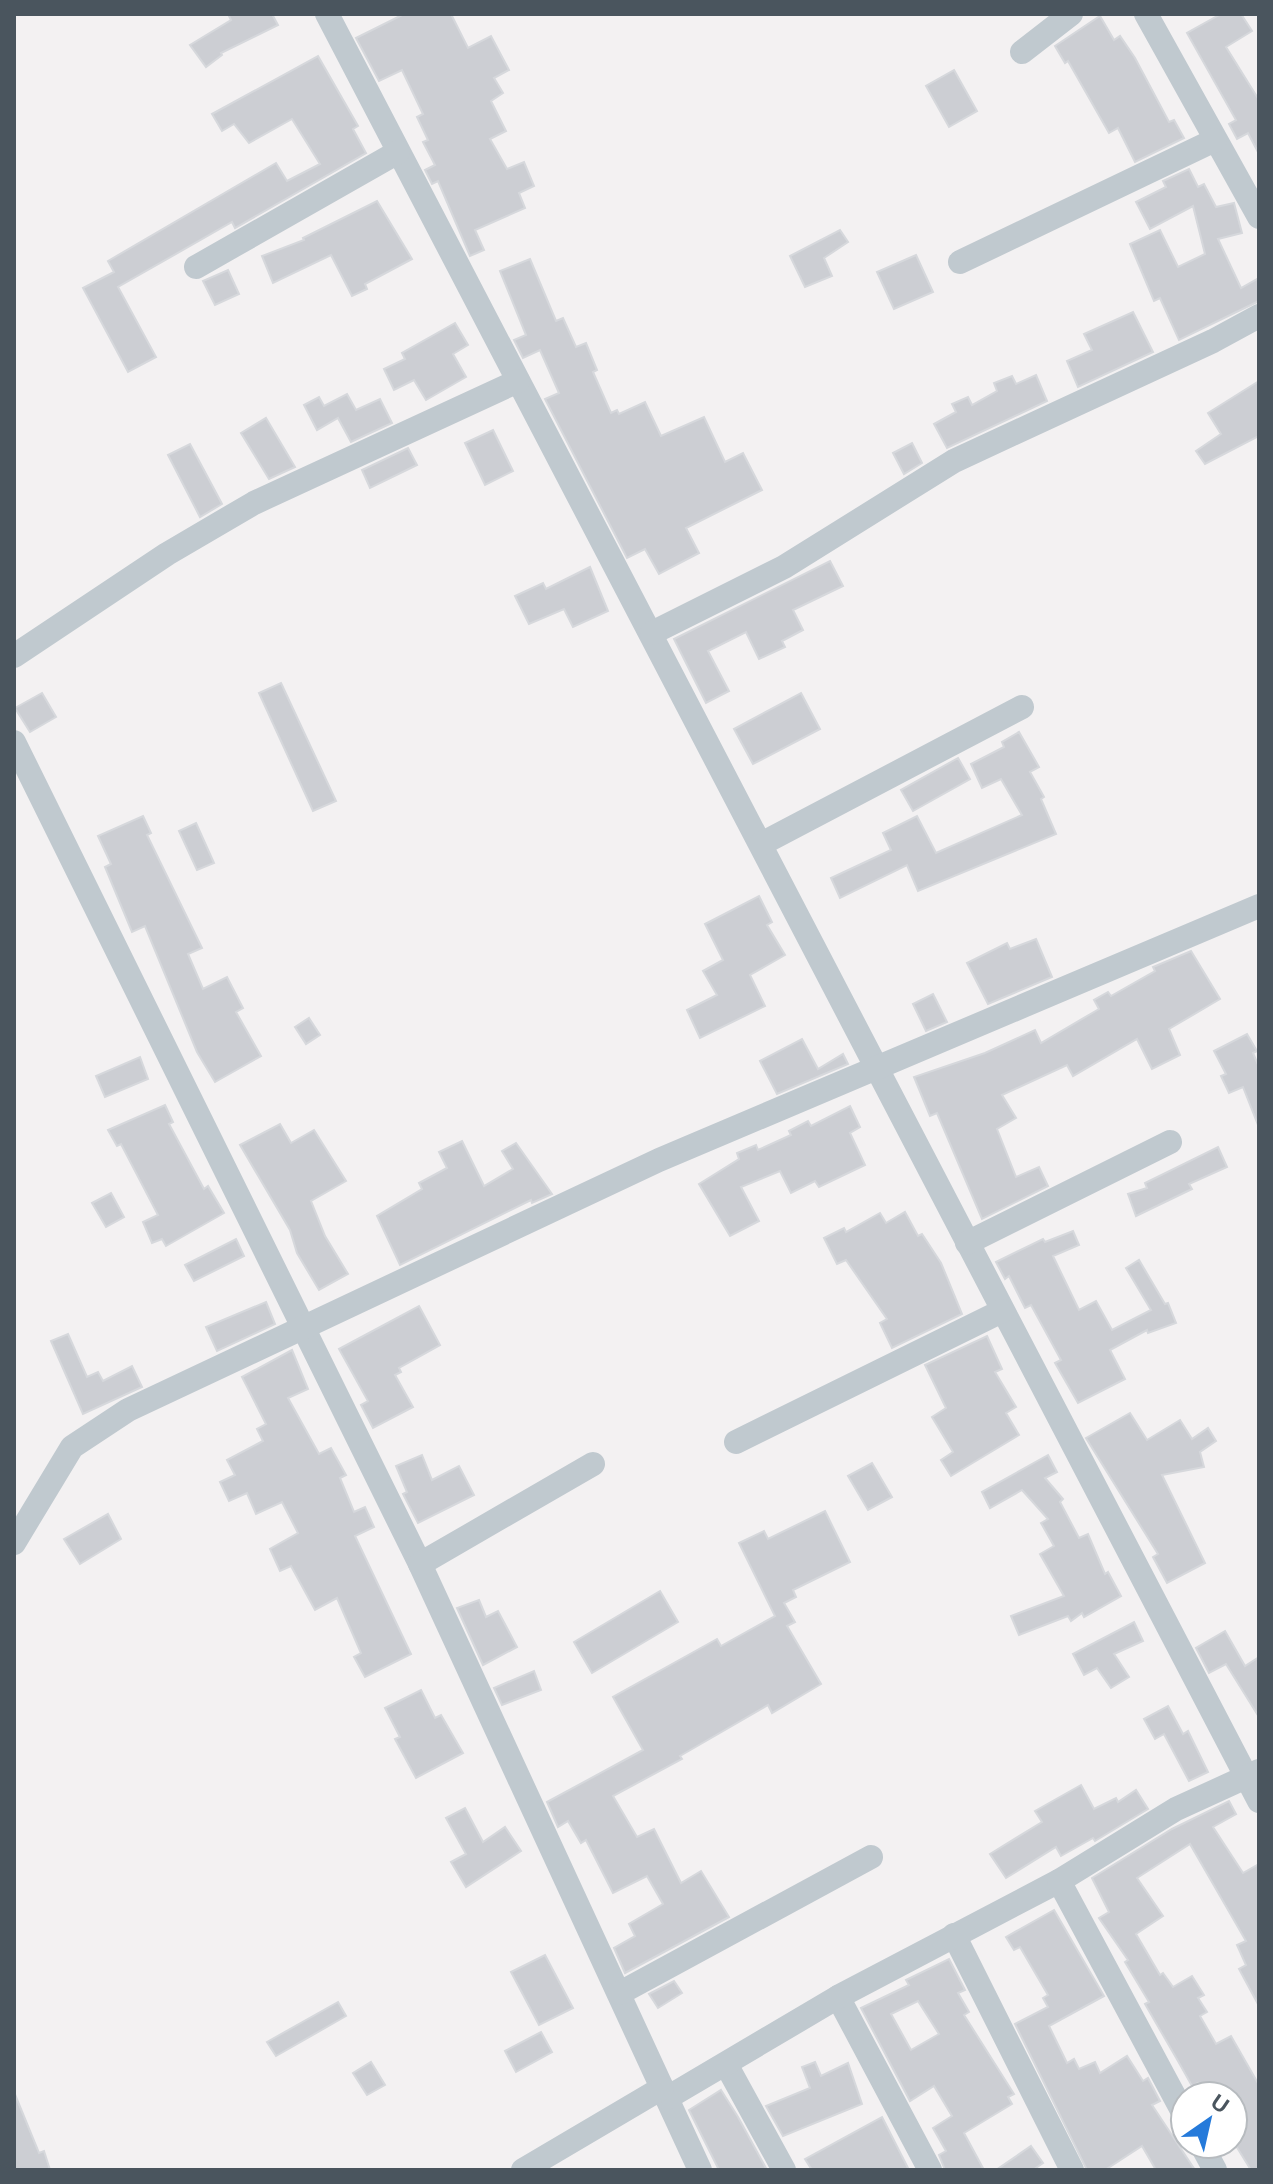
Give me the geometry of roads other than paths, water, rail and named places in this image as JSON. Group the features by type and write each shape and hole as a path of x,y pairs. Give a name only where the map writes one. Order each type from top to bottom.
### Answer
{"street":[{"path":"327,14 652,633 1002,1311 1253,1775 1259,1801"},
{"path":"1022,52 1071,14"},
{"path":"1146,14 1259,217"},
{"path":"960,262 1215,140"},
{"path":"196,267 398,152"},
{"path":"652,633 784,567 954,461 1213,341 1259,316"},
{"path":"14,656 167,554 254,503 518,381"},
{"path":"761,844 1022,707"},
{"path":"14,742 420,1564 700,2170"},
{"path":"14,1543 72,1447 128,1410 659,1160 1259,906"},
{"path":"967,1243 1170,1142"},
{"path":"736,1442 1002,1311"},
{"path":"420,1564 593,1464"},
{"path":"523,2170 665,2093 727,2066 838,1997 1059,1881 1176,1809 1253,1775"},
{"path":"620,1993 871,1857"},
{"path":"1059,1881 1169,2086"},
{"path":"954,1935 1072,2170"},
{"path":"838,1997 930,2170"},
{"path":"727,2066 784,2170"}]}
